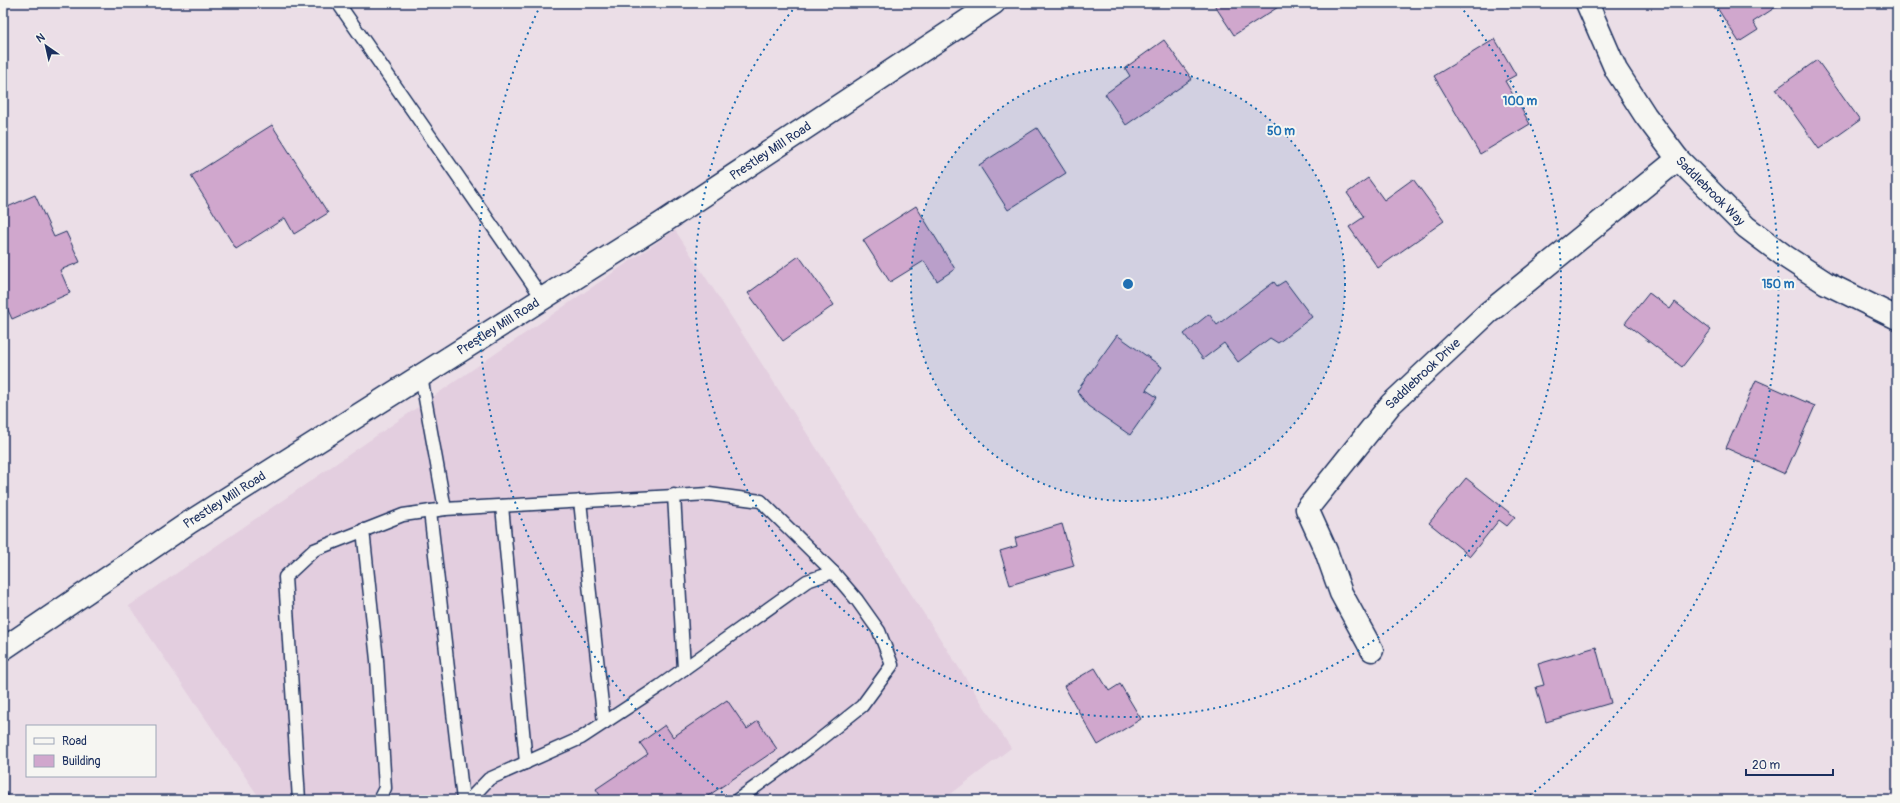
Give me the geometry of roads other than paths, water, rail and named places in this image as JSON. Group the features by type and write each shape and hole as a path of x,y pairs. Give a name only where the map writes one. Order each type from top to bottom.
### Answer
{"street":[{"name":"Prestley Mill Road","path":"3,649 190,522 662,223 994,3"},
{"name":"Saddlebrook Way","path":"1587,3 1616,70 1645,115 1678,159 1746,227 1786,257 1826,283 1897,318"},
{"name":"Saddlebrook Drive","path":"1372,650 1341,593 1326,551 1307,509 1397,398 1488,313 1678,159"}],"lane":[{"path":"338,3 542,299"},
{"path":"421,376 445,509"},
{"path":"299,800 285,577 314,550 403,515 430,511 710,494 761,501 833,572 857,600 879,631 892,665 862,706 808,749 737,800"},
{"path":"674,495 684,669"},
{"path":"580,501 604,723"},
{"path":"502,506 526,763"},
{"path":"430,511 463,800"},
{"path":"363,530 378,660 385,788 379,800"},
{"path":"469,800 489,779 581,738 684,669 807,581 833,572"}]}
